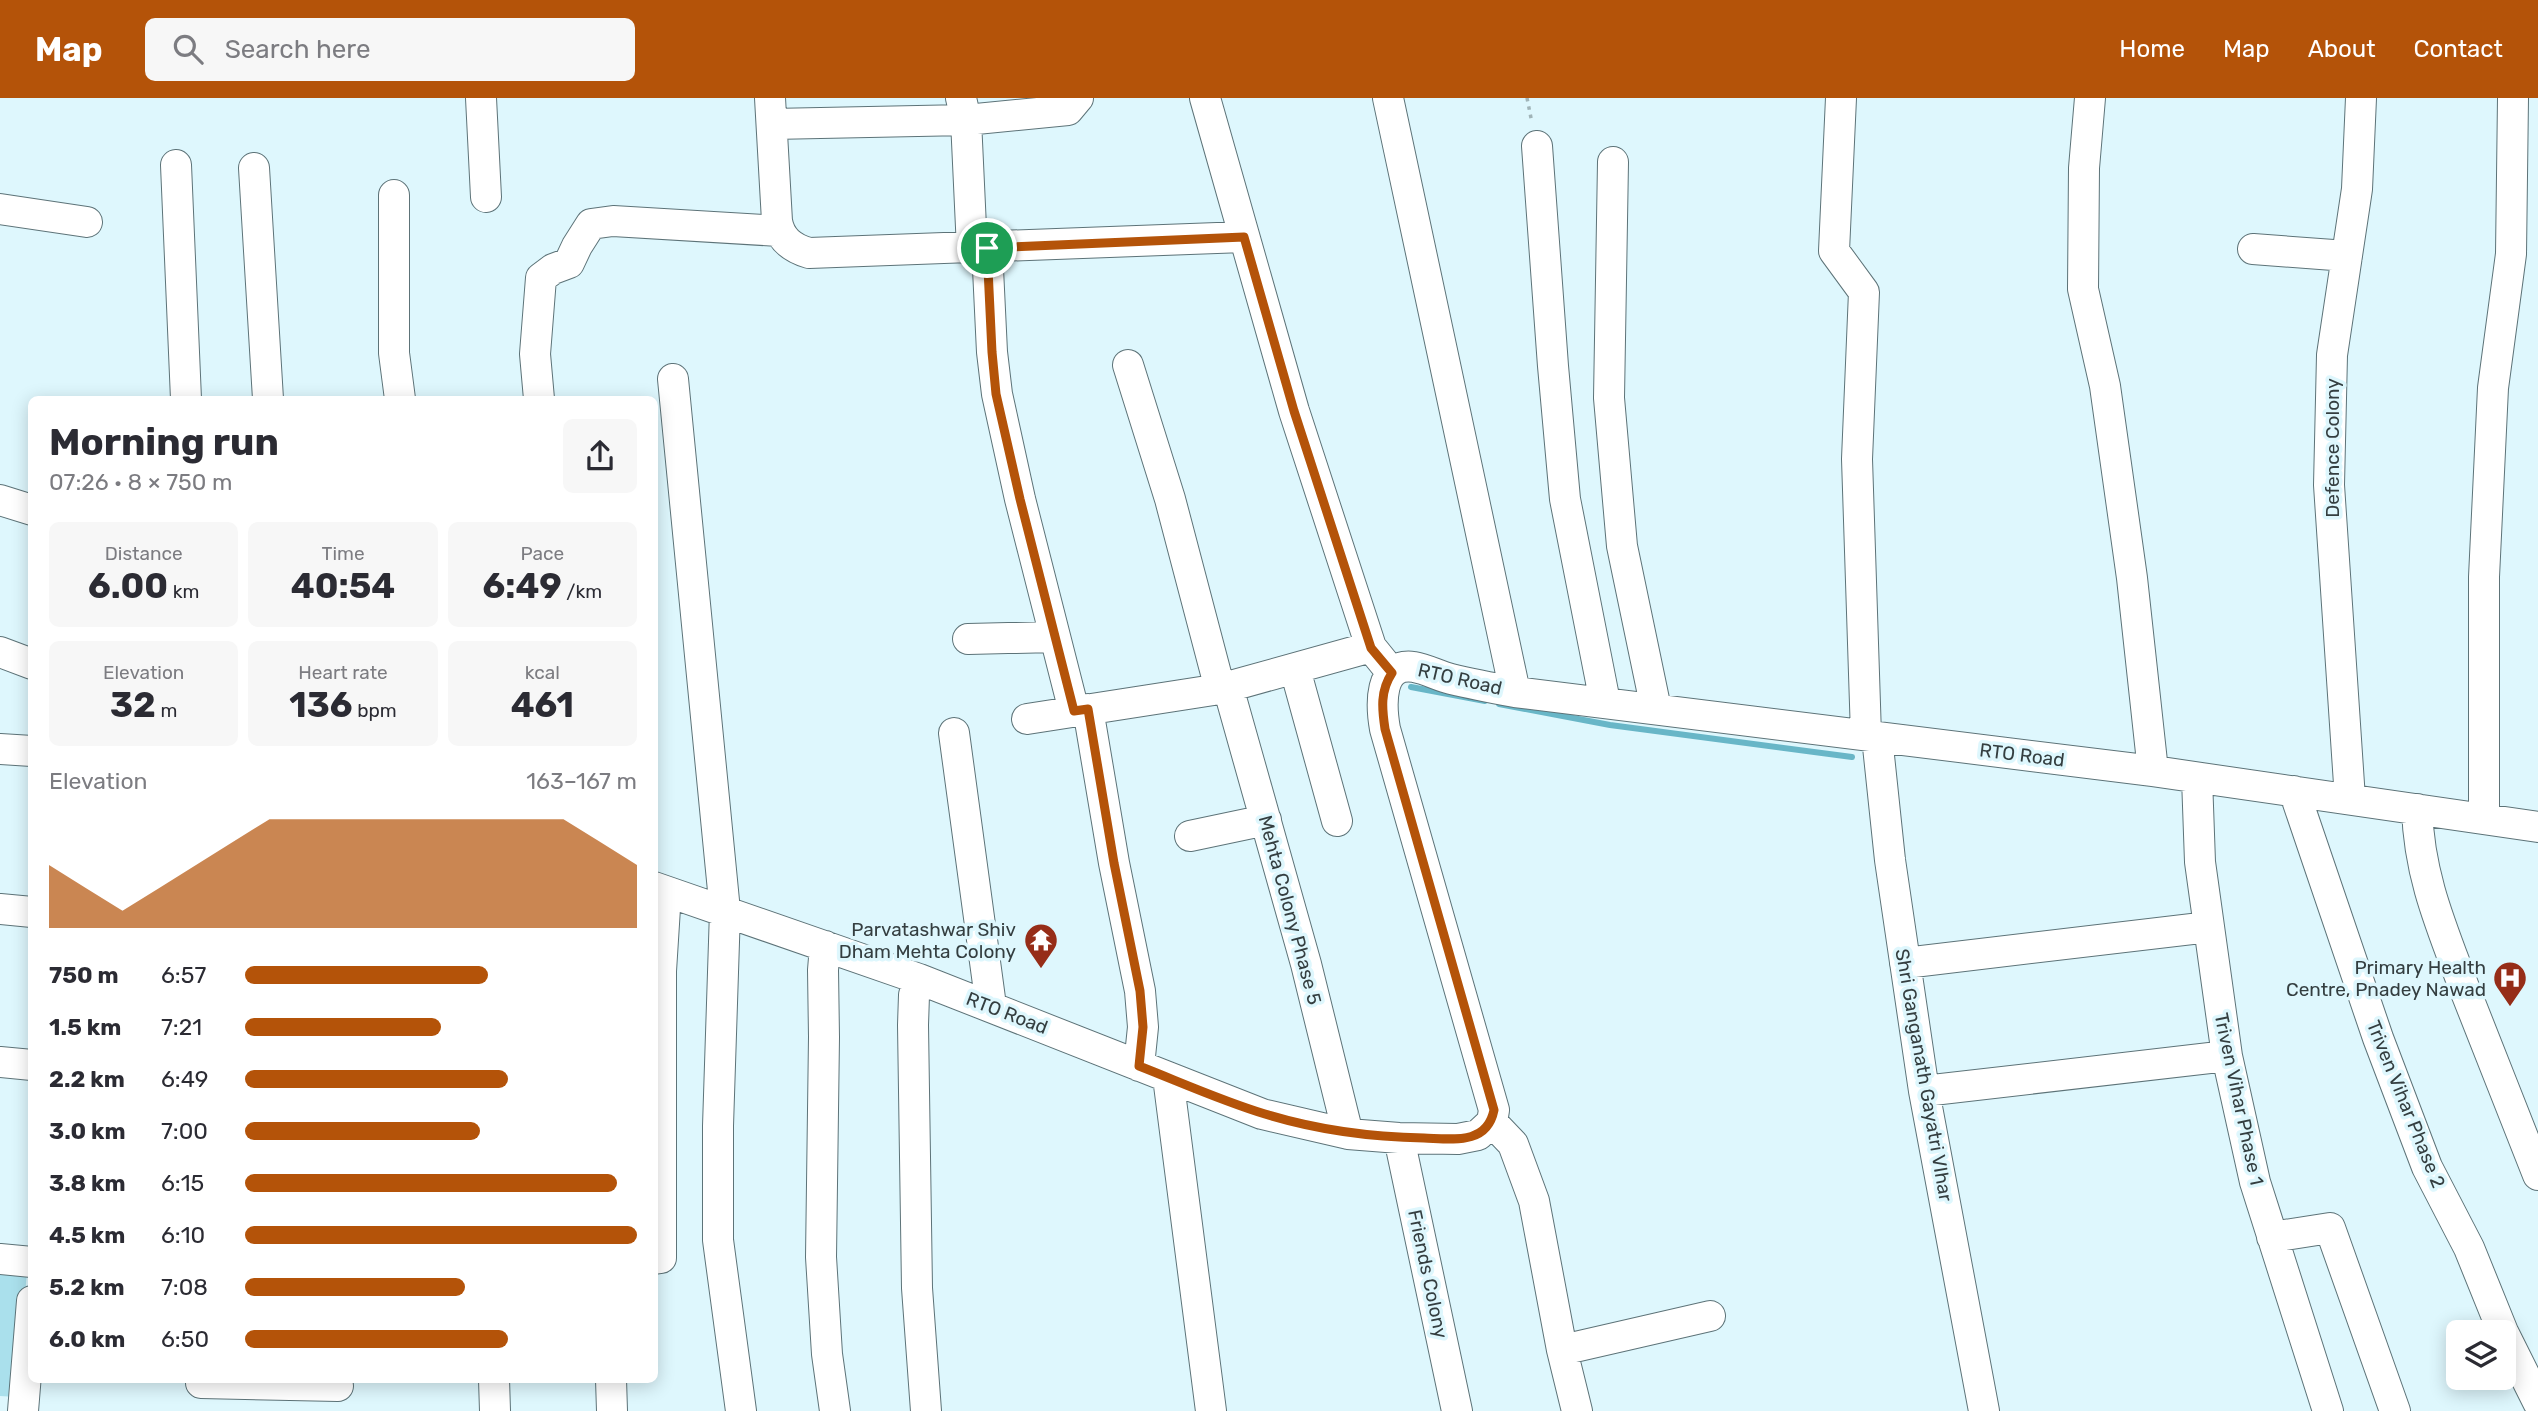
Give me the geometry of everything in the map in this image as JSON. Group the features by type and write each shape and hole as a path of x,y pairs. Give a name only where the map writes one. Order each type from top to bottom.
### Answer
{"street":[{"path":"481,98 486,197"},
{"path":"1078,98 1068,110 771,111 779,231 794,249 809,253 979,249 1244,237"},
{"path":"1205,98 1294,411 1371,648 1392,673"},
{"path":"1388,98 1514,692"},
{"name":"Shri Ganganath Gayatri VIhar","path":"1841,98 1834,251 1864,292 1857,459 1871,736 1924,1091 1984,1411"},
{"path":"2090,98 2084,169 2083,289 2105,386 2132,578 2153,771"},
{"name":"Defence Colony","path":"2350,799 2329,485 2332,355 2357,189 2361,98"},
{"path":"2484,818 2484,576 2493,387 2511,254 2513,98"},
{"path":"963,109 996,394 1055,637 1081,710 1114,863 1140,991 1143,1027 1139,1066"},
{"path":"1537,146 1565,499 1605,702"},
{"path":"1613,162 1609,398 1622,546 1656,709"},
{"path":"176,166 186,396"},
{"path":"254,168 268,396"},
{"path":"394,195 394,354 400,396"},
{"path":"0,209 87,222"},
{"path":"539,396 535,354 541,278 553,269 569,263 576,246 591,224 613,221 779,231"},
{"path":"2253,249 2347,256"},
{"name":"Mehta Colony Phase 5","path":"1128,365 1266,820 1348,1134"},
{"path":"674,379 724,911 718,1240 741,1411"},
{"path":"0,500 28,509"},
{"path":"968,639 1055,637"},
{"path":"1027,719 1224,688 1371,648"},
{"path":"0,652 28,662"},
{"name":"RTO Road","path":"660,890 919,979 1262,1114 1348,1134 1458,1139 1478,1135 1492,1122 1494,1110 1385,729 1382,694 1392,673 1400,669 1413,667 1475,685 1514,692 2153,771 2538,827"},
{"path":"1295,668 1337,821"},
{"path":"954,733 991,1006"},
{"path":"0,749 28,751"},
{"name":"Triven Vihar Phase 1","path":"2197,778 2200,862 2227,1056 2255,1182 2328,1411"},
{"name":"Triven Vihar Phase 2","path":"2294,792 2378,1038 2427,1167 2469,1248 2499,1320"},
{"path":"2417,809 2418,842 2426,881 2538,1175"},
{"path":"1190,836 1266,820"},
{"path":"658,1258 661,1258 660,890"},
{"path":"0,909 28,912"},
{"path":"1905,963 2209,927"},
{"path":"825,946 821,1256 827,1354 835,1411"},
{"path":"919,979 914,995 913,1025 917,1288 926,1411"},
{"path":"1924,1091 2227,1056"},
{"path":"0,1062 28,1065"},
{"path":"1168,1077 1211,1411"},
{"path":"1492,1122 1513,1144 1534,1201 1562,1350 1577,1411"},
{"name":"Friends Colony","path":"1399,1138 1457,1411"},
{"path":"2272,1237 2330,1228 2395,1411"},
{"path":"0,1259 28,1262"},
{"path":"1562,1350 1710,1316"},
{"path":"15,1408 28,1326"},
{"name":"Triven Vihar Phase 2","path":"2516,1357 2538,1402"},
{"path":"494,1383 495,1411"},
{"path":"611,1383 612,1411"},
{"path":"200,1391 338,1392"}],"shaded area":[{"path":"0,1270 27,1272 16,1397 0,1396"}],"waterway":[{"path":"1411,687 1485,701"},
{"path":"1499,704 1610,725 1852,757"}],"place":[{"name":"Parvatashwar Shiv Dham Mehta Colony","path":"1041,970"},
{"name":"Primary Health Centre, Pnadey Nawad","path":"2510,1008"}],"route":[{"path":"1244,237 1294,411 1371,648 1392,673 1382,694 1385,729 1494,1110 1492,1122 1478,1135 1458,1139 1399,1138 1348,1134 1308,1126 1262,1114 1139,1066 1143,1027 1140,991 1114,863 1088,709 1074,711 996,394 987,248 1244,237"}]}
